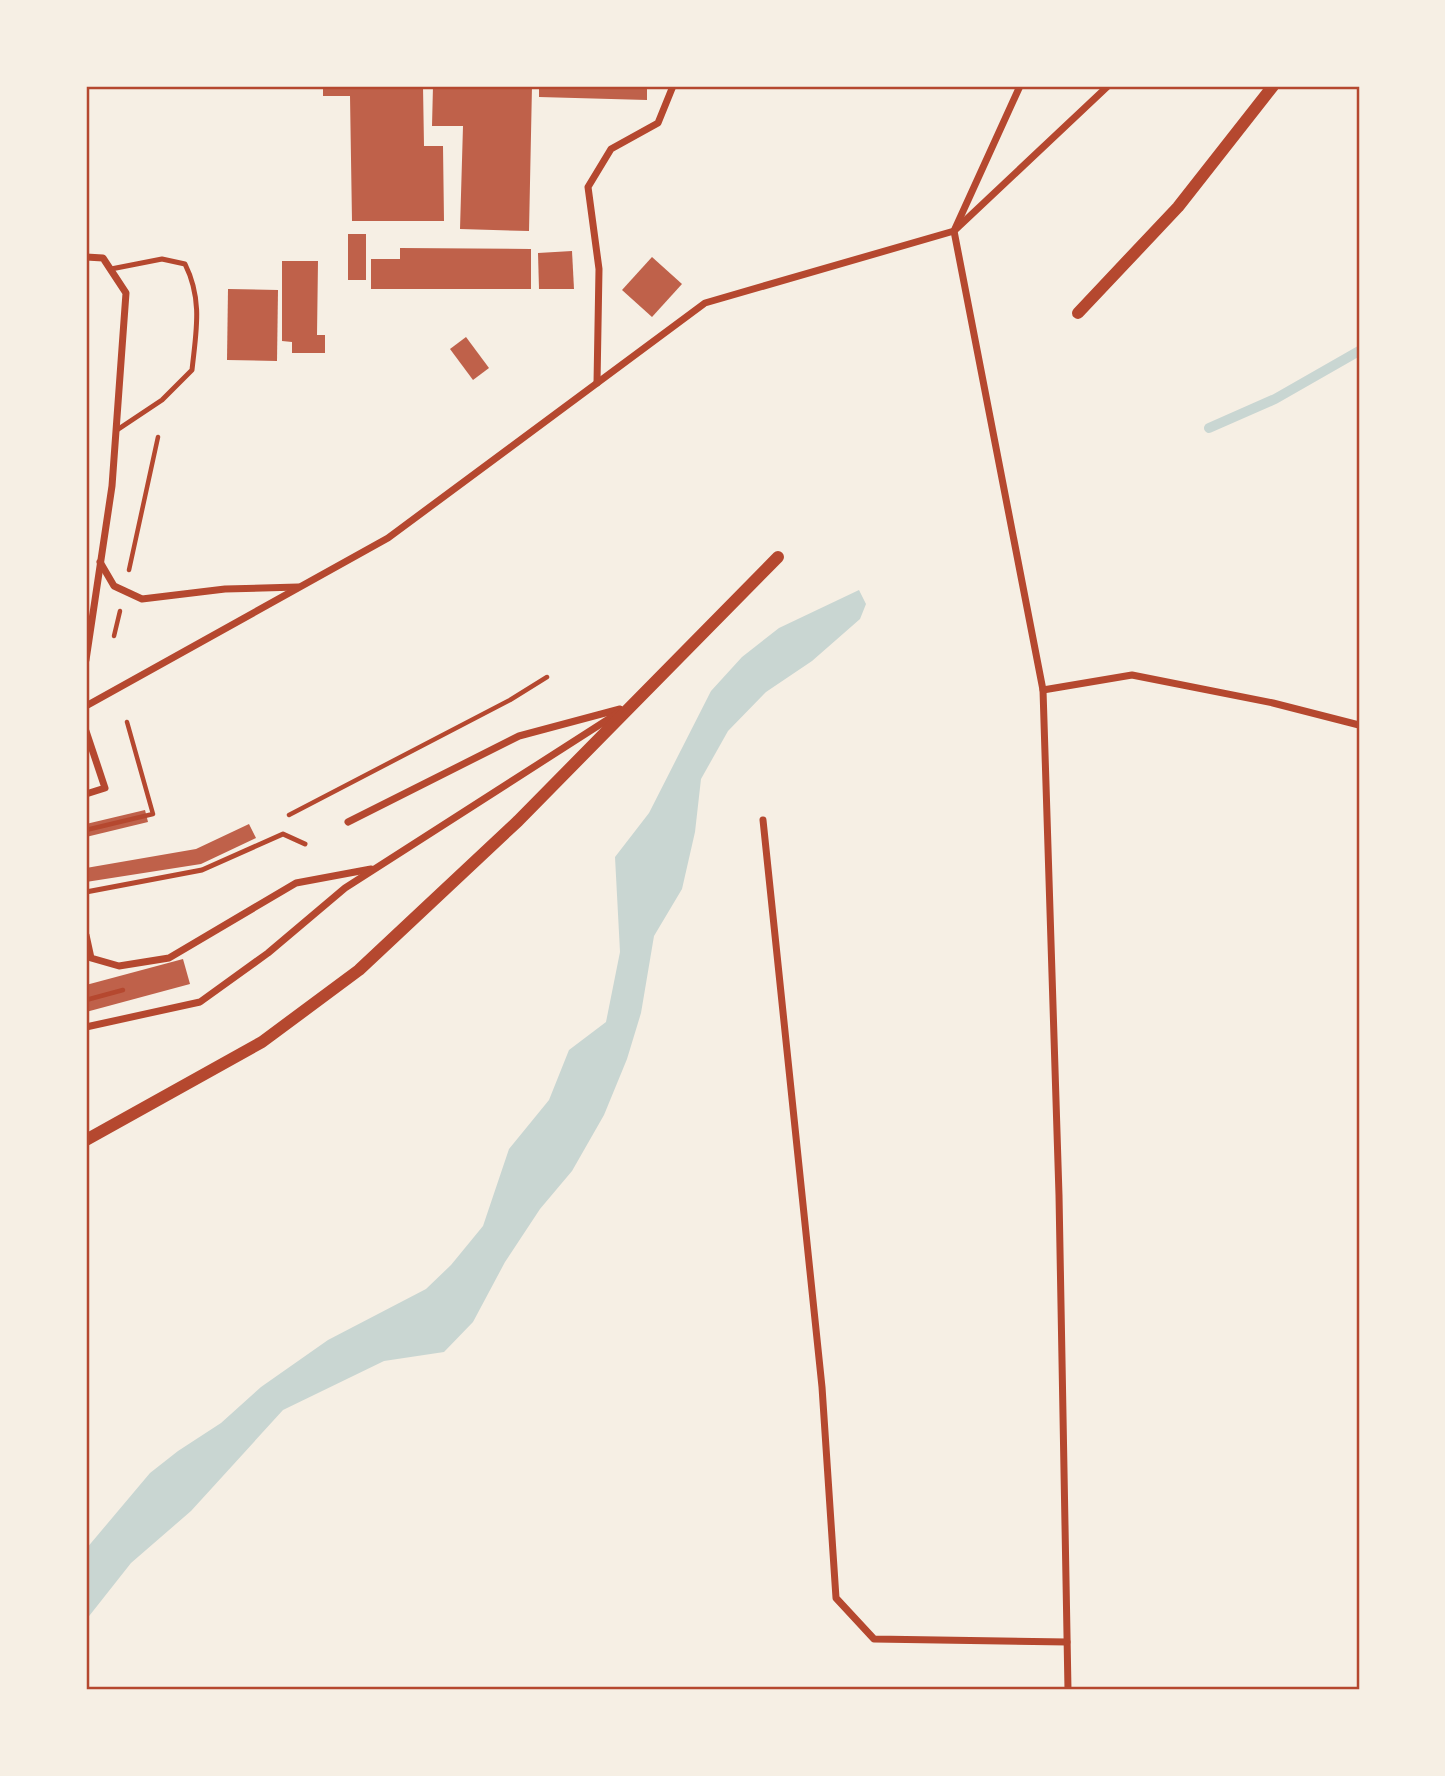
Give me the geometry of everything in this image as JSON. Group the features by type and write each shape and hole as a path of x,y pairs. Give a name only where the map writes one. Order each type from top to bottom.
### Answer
{"street":[{"path":"597,383 598,269 588,187 611,149 658,123 673,86"},
{"path":"1020,86 954,231 1043,690 1059,1195 1068,1690"},
{"path":"86,706 388,538 705,303 954,231 1108,86"},
{"path":"1078,313 1178,207 1273,86"},
{"path":"86,257 103,258 126,293 117,430 86,660"},
{"path":"86,1140 262,1042 359,970 518,821 627,707 778,557"},
{"path":"99,561 114,586 142,599 225,589 299,587"},
{"path":"1043,690 1132,676 1273,703 1359,725"},
{"path":"348,822 519,736 627,707"},
{"path":"86,1027 200,1002 268,953 345,888 627,707"},
{"path":"86,731 105,788 86,794"},
{"path":"763,820 822,1387 836,1598 874,1639 1067,1642"},
{"path":"86,935 91,958 119,967 169,958 296,883 378,867"}],"lane":[{"path":"111,269 162,259 185,264 196,286 197,323 192,370 162,400 117,430"},
{"path":"86,892 202,870 283,834 305,844"}],"path":[{"path":"128,573 158,437"},
{"path":"113,642 121,603"},
{"path":"377,771 547,677"},
{"path":"86,830 153,814 127,722"}],"shaded area":[{"path":"859,590 866,604 860,619 812,661 766,692 728,731 701,779 695,832 682,889 654,936 641,1013 627,1059 604,1115 572,1171 540,1209 505,1262 473,1322 444,1352 384,1361 283,1410 191,1511 131,1563 86,1620 86,1549 150,1473 221,1423 261,1387 328,1340 426,1289 451,1265 483,1226 509,1149 549,1100 569,1050 606,1022 620,952 615,857 649,813 711,691 742,657 779,628"}],"building":[{"path":"323,86 423,86 424,146 443,146 444,221 352,221 350,96 323,96"},
{"path":"433,86 532,86 529,231 460,229 463,126 432,126"},
{"path":"539,86 647,86 647,100 539,97"},
{"path":"348,234 366,234 366,280 348,280"},
{"path":"400,248 531,249 531,289 371,289 371,259 400,259"},
{"path":"572,251 574,289 539,289 538,253"},
{"path":"652,257 682,284 652,317 622,290"},
{"path":"282,261 318,261 317,335 325,335 325,353 292,353 292,342 282,341"},
{"path":"228,289 278,290 277,361 227,360"},
{"path":"466,337 489,368 473,380 450,349"},
{"path":"145,810 148,822 86,837 86,824"},
{"path":"249,824 256,838 201,864 86,882 86,868 196,849"},
{"path":"183,959 190,984 86,1012 86,985"}],"waterway":[{"path":"1209,428 1275,399 1359,351"}]}
